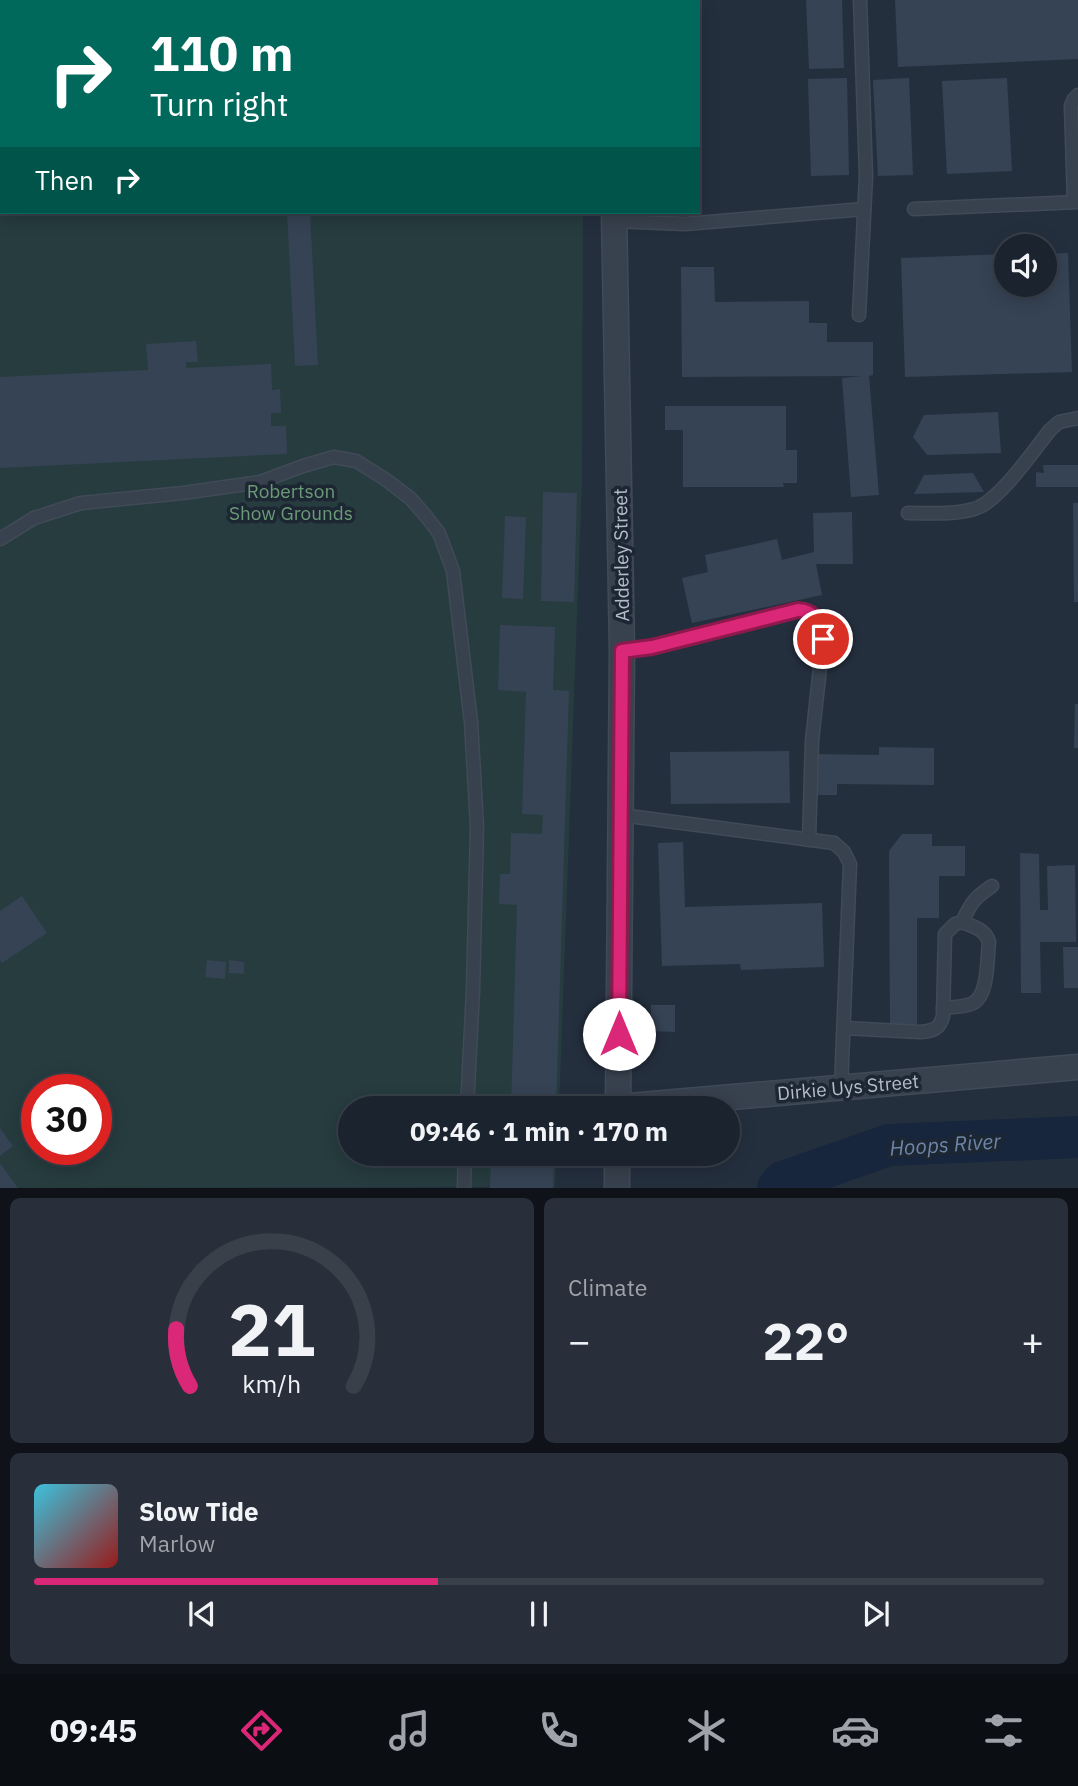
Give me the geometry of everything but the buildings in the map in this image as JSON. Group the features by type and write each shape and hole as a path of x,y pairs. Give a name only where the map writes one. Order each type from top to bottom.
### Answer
{"street":[{"name":"Adderley Street","path":"615,216 622,651 618,1096"},
{"name":"Dirkie Uys Street","path":"740,1097 1078,1067"},
{"path":"617,1166 617,1188"}],"lane":[{"path":"859,315 866,176 860,0"},
{"path":"914,209 1076,202 1071,106 1078,95"},
{"path":"615,216 685,224 864,209"},
{"path":"908,513 950,513 977,509 998,494 1050,430 1059,422 1078,418"},
{"path":"0,539 33,518 82,503 260,482 334,457 356,461 385,479 410,498 425,515 439,533 453,571 471,722 477,827 468,1096"},
{"path":"622,651 652,647 798,610 805,610 816,619 821,626 823,639 812,741 809,840"},
{"path":"621,814 834,843 844,852 850,864 841,1088"},
{"path":"962,922 977,896 992,886"},
{"path":"844,1028 932,1031 942,1023 945,934 955,924 962,922 982,930 989,942 984,989 972,1004 943,1008"},
{"path":"464,1188 465,1166"}],"green space":[{"name":"Robertson Show Grounds","path":"0,214 583,214 582,480 559,1096 338,1096 338,1166 556,1166 555,1187 0,1188"}],"waterway":[{"name":"Hoops River","path":"778,1188 783,1182 889,1145 1078,1137"}],"route":[{"path":"619,1034 622,651 652,647 798,610 805,610 816,619 821,626 823,639"}]}
